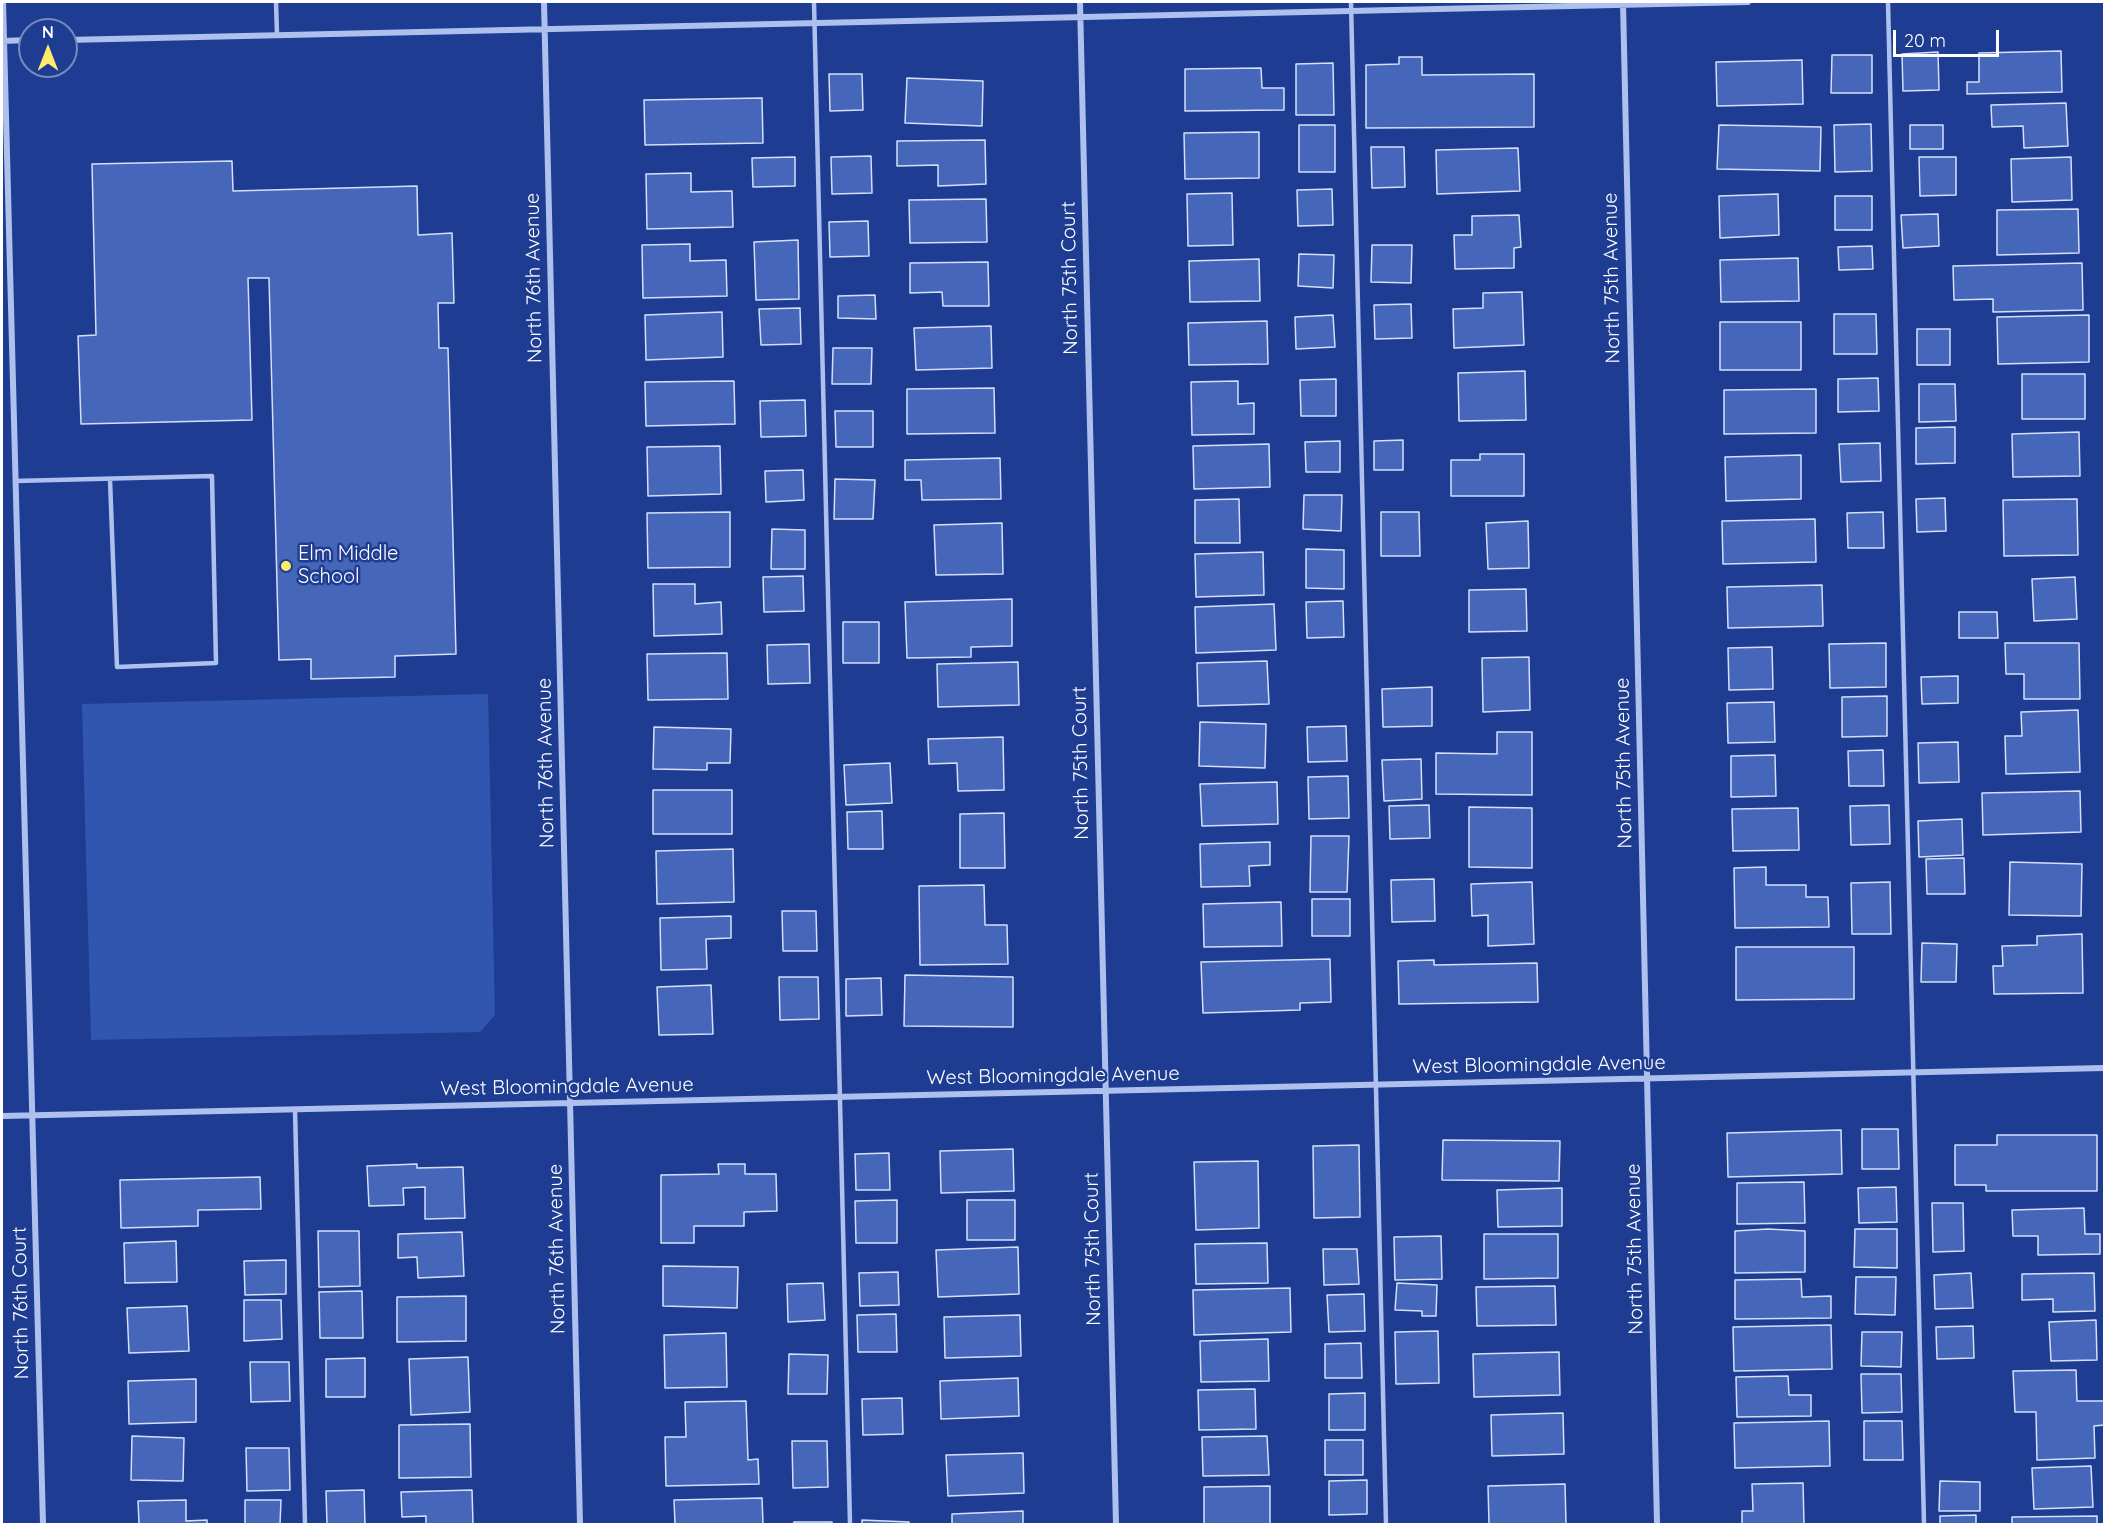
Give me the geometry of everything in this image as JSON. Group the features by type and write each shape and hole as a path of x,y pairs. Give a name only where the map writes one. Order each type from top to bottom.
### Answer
{"street":[{"name":"North 76th Court","path":"3,2 43,1524"},
{"name":"North 76th Avenue","path":"544,2 580,1524"},
{"name":"North 75th Court","path":"1080,2 1116,1524"},
{"path":"78,40 1623,3 1748,2"},
{"name":"North 75th Avenue","path":"1623,3 1658,1524"},
{"path":"3,41 18,40"},
{"name":"West Bloomingdale Avenue","path":"2,1116 2104,1068"}],"lane":[{"path":"276,2 277,35"},
{"path":"814,2 850,1524"},
{"path":"1351,2 1386,1524"},
{"path":"1888,2 1924,1524"},
{"path":"14,481 212,476 216,663 117,667 110,479"},
{"path":"295,1109 305,1524"}],"shaded area":[{"path":"488,694 495,1015 480,1032 91,1040 82,704"}],"building":[{"path":"2061,51 2062,92 1967,94 1967,82 1979,82 1979,53"},
{"path":"1938,52 1939,90 1903,91 1902,54"},
{"path":"1832,55 1872,55 1872,93 1831,93"},
{"path":"1399,57 1422,57 1422,75 1534,74 1534,127 1366,128 1366,65 1399,64"},
{"path":"1802,60 1803,104 1717,106 1716,62"},
{"path":"1333,63 1334,115 1296,115 1296,64"},
{"path":"1261,68 1262,88 1284,88 1284,110 1185,111 1185,69"},
{"path":"829,74 862,74 863,110 830,111"},
{"path":"907,78 983,81 982,126 905,123"},
{"path":"762,98 763,143 645,145 644,100"},
{"path":"2066,103 2068,146 2024,148 2023,126 1992,127 1991,105"},
{"path":"1871,124 1872,171 1835,172 1834,125"},
{"path":"1299,125 1335,125 1335,172 1299,172"},
{"path":"1719,125 1821,127 1820,171 1717,169"},
{"path":"1910,125 1943,125 1943,149 1910,149"},
{"path":"1259,132 1259,178 1185,179 1184,133"},
{"path":"985,140 986,184 938,186 938,165 897,166 897,141"},
{"path":"1371,147 1404,147 1405,187 1372,188"},
{"path":"1518,148 1520,191 1437,194 1436,150"},
{"path":"871,156 872,193 832,194 831,157"},
{"path":"795,157 795,186 753,187 752,158"},
{"path":"1919,157 1956,157 1956,195 1920,196"},
{"path":"2071,157 2072,200 2012,202 2011,159"},
{"path":"232,161 233,191 417,186 418,235 452,233 454,303 438,303 439,348 448,348 456,654 395,656 395,677 311,679 311,659 279,660 269,278 248,278 252,420 81,424 78,336 96,335 92,164"},
{"path":"691,173 691,192 732,191 733,227 647,229 646,174"},
{"path":"1332,189 1333,225 1298,226 1297,190"},
{"path":"1232,193 1233,245 1188,246 1187,194"},
{"path":"1778,194 1779,235 1720,238 1719,196"},
{"path":"1835,196 1872,196 1872,230 1835,230"},
{"path":"986,199 987,242 910,243 909,200"},
{"path":"2078,209 2079,253 1997,255 1997,210"},
{"path":"1938,214 1939,246 1903,248 1901,215"},
{"path":"1519,215 1521,247 1514,248 1514,268 1455,269 1454,235 1472,235 1472,216"},
{"path":"868,221 869,256 830,257 829,222"},
{"path":"798,240 799,299 756,300 754,242"},
{"path":"690,244 690,261 726,260 727,296 643,298 642,245"},
{"path":"1372,245 1412,245 1411,283 1371,282"},
{"path":"1872,246 1873,269 1839,270 1838,247"},
{"path":"1299,254 1334,255 1333,288 1298,286"},
{"path":"1798,258 1799,301 1721,302 1720,260"},
{"path":"1259,259 1260,301 1190,302 1189,261"},
{"path":"988,262 989,306 943,306 942,292 910,293 910,263"},
{"path":"2082,263 2083,310 1993,312 1993,299 1954,300 1953,266"},
{"path":"1522,292 1524,345 1454,348 1453,309 1483,308 1483,293"},
{"path":"875,295 876,319 838,318 838,296"},
{"path":"1411,304 1412,338 1375,339 1374,305"},
{"path":"800,308 801,344 761,345 759,309"},
{"path":"722,312 723,357 646,360 645,315"},
{"path":"1834,314 1876,314 1877,354 1834,354"},
{"path":"1333,315 1335,347 1296,349 1295,317"},
{"path":"2089,315 2089,362 1998,364 1997,317"},
{"path":"1267,321 1268,364 1189,365 1188,323"},
{"path":"1720,322 1801,322 1801,370 1720,370"},
{"path":"991,326 992,368 916,370 914,328"},
{"path":"1917,329 1950,329 1950,365 1917,365"},
{"path":"833,348 872,348 871,384 832,384"},
{"path":"1525,371 1526,420 1459,421 1458,373"},
{"path":"2022,374 2085,374 2085,419 2022,419"},
{"path":"1878,378 1879,411 1838,412 1838,379"},
{"path":"1336,379 1336,416 1301,416 1300,380"},
{"path":"734,381 735,424 646,426 645,382"},
{"path":"1238,381 1238,404 1254,403 1254,434 1192,435 1191,382"},
{"path":"1919,384 1955,384 1956,421 1919,422"},
{"path":"994,388 995,433 907,434 907,389"},
{"path":"1816,389 1816,433 1724,434 1724,390"},
{"path":"805,400 806,436 761,437 760,401"},
{"path":"835,411 873,411 873,447 836,447"},
{"path":"1955,427 1955,463 1916,464 1916,428"},
{"path":"2079,432 2080,476 2013,477 2012,434"},
{"path":"1403,440 1403,470 1374,470 1374,441"},
{"path":"1340,441 1340,472 1306,472 1305,442"},
{"path":"1880,443 1881,481 1841,482 1839,444"},
{"path":"1269,444 1270,487 1194,489 1193,446"},
{"path":"720,446 721,494 648,496 647,447"},
{"path":"1480,454 1524,454 1524,496 1451,496 1451,460 1480,460"},
{"path":"1801,455 1801,499 1726,501 1725,457"},
{"path":"1000,458 1001,499 922,500 921,480 905,480 905,460"},
{"path":"803,470 804,500 766,502 765,471"},
{"path":"835,479 875,480 873,519 834,519"},
{"path":"1304,495 1342,495 1341,531 1303,529"},
{"path":"1945,498 1946,531 1917,532 1916,499"},
{"path":"1239,499 1240,543 1195,543 1195,500"},
{"path":"2077,499 2078,555 2004,556 2003,500"},
{"path":"730,512 730,567 648,568 647,513"},
{"path":"1381,512 1419,512 1420,556 1381,556"},
{"path":"1883,512 1884,548 1848,548 1847,513"},
{"path":"1815,519 1816,562 1723,564 1722,521"},
{"path":"1528,521 1529,568 1488,569 1486,523"},
{"path":"1002,523 1003,574 936,575 934,525"},
{"path":"772,529 805,530 805,569 771,569"},
{"path":"1306,549 1344,550 1344,589 1306,588"},
{"path":"1263,552 1264,595 1196,597 1195,554"},
{"path":"803,576 804,611 764,612 763,577"},
{"path":"2075,577 2077,619 2034,621 2032,579"},
{"path":"653,584 695,584 695,604 721,602 722,634 654,636"},
{"path":"1822,585 1823,626 1728,628 1727,587"},
{"path":"1526,589 1527,631 1469,632 1469,590"},
{"path":"1012,599 1012,646 971,647 971,657 907,658 905,602"},
{"path":"1343,601 1344,637 1307,638 1306,602"},
{"path":"1274,604 1276,650 1196,653 1195,607"},
{"path":"1959,612 1997,612 1998,638 1959,638"},
{"path":"843,622 879,622 879,663 843,663"},
{"path":"1886,643 1886,687 1830,688 1829,644"},
{"path":"2005,643 2079,643 2080,699 2024,699 2024,674 2006,674"},
{"path":"809,644 810,683 768,684 767,645"},
{"path":"1772,647 1773,689 1729,690 1728,648"},
{"path":"727,653 728,699 648,700 647,654"},
{"path":"1529,657 1530,710 1483,712 1482,658"},
{"path":"1267,661 1269,704 1198,706 1197,663"},
{"path":"1018,662 1019,705 938,707 937,664"},
{"path":"1958,676 1958,703 1922,704 1921,677"},
{"path":"1432,687 1432,726 1383,727 1382,689"},
{"path":"1887,696 1887,736 1842,737 1842,697"},
{"path":"1774,702 1775,742 1728,743 1727,703"},
{"path":"2078,710 2080,772 2006,774 2005,736 2022,736 2021,712"},
{"path":"1200,722 1266,724 1265,768 1199,766"},
{"path":"1346,726 1347,761 1308,762 1307,727"},
{"path":"654,727 731,729 730,763 707,763 707,770 653,769"},
{"path":"1497,732 1532,732 1532,795 1436,794 1436,753 1497,754"},
{"path":"1003,737 1004,790 958,791 957,763 929,764 928,739"},
{"path":"1958,742 1959,782 1919,783 1918,743"},
{"path":"1883,750 1884,786 1849,786 1848,751"},
{"path":"1775,755 1776,796 1731,797 1731,756"},
{"path":"1421,759 1422,799 1384,801 1382,760"},
{"path":"890,763 892,803 846,805 844,765"},
{"path":"1348,776 1349,818 1309,819 1308,777"},
{"path":"1277,782 1278,824 1202,826 1200,784"},
{"path":"653,790 732,790 732,834 653,834"},
{"path":"2080,791 2081,832 1983,835 1982,793"},
{"path":"1429,805 1430,838 1390,839 1389,806"},
{"path":"1889,805 1890,844 1851,845 1850,806"},
{"path":"1469,807 1532,808 1532,868 1469,867"},
{"path":"1798,808 1799,850 1733,851 1732,809"},
{"path":"882,811 883,849 848,849 847,812"},
{"path":"1004,813 1005,868 960,868 960,814"},
{"path":"1962,819 1963,855 1919,857 1918,821"},
{"path":"1311,836 1349,836 1347,892 1310,892"},
{"path":"1270,842 1270,865 1249,866 1250,886 1201,887 1200,844"},
{"path":"733,849 734,902 657,904 656,851"},
{"path":"1964,858 1965,894 1927,894 1926,859"},
{"path":"2010,862 2082,864 2081,916 2009,915"},
{"path":"1766,867 1766,885 1806,885 1806,897 1828,897 1829,927 1735,928 1734,868"},
{"path":"1434,879 1435,921 1392,922 1391,880"},
{"path":"1532,882 1534,944 1488,946 1488,915 1472,916 1471,884"},
{"path":"1890,882 1891,934 1852,934 1851,883"},
{"path":"984,885 985,925 1007,925 1008,964 920,965 919,886"},
{"path":"1312,899 1350,899 1350,936 1312,936"},
{"path":"1281,902 1282,946 1204,947 1203,904"},
{"path":"782,911 816,911 817,951 783,951"},
{"path":"731,916 731,938 706,939 707,969 661,970 660,918"},
{"path":"2082,934 2083,993 1994,994 1993,966 2003,966 2002,946 2037,945 2037,936"},
{"path":"1922,943 1957,944 1956,982 1921,982"},
{"path":"1736,947 1854,947 1854,999 1736,1000"},
{"path":"1330,959 1331,1002 1300,1003 1300,1010 1203,1013 1201,962"},
{"path":"1434,960 1434,965 1537,963 1538,1002 1399,1004 1398,961"},
{"path":"905,975 1013,977 1013,1027 904,1026"},
{"path":"779,977 818,977 819,1019 780,1020"},
{"path":"881,978 882,1015 846,1016 846,979"},
{"path":"711,985 713,1034 659,1035 657,987"},
{"path":"1862,1129 1898,1129 1899,1169 1862,1169"},
{"path":"1841,1130 1842,1174 1728,1177 1727,1133"},
{"path":"1997,1135 2097,1135 2097,1191 1986,1191 1986,1185 1955,1185 1955,1145 1997,1145"},
{"path":"1443,1140 1560,1141 1559,1181 1442,1180"},
{"path":"1359,1145 1360,1217 1314,1218 1313,1146"},
{"path":"1013,1149 1014,1191 941,1193 940,1151"},
{"path":"889,1153 890,1190 856,1190 855,1154"},
{"path":"1258,1161 1259,1228 1196,1230 1194,1162"},
{"path":"417,1164 417,1168 463,1167 465,1218 425,1219 425,1187 403,1188 404,1205 369,1206 367,1166"},
{"path":"718,1164 745,1164 745,1174 776,1174 777,1211 744,1212 744,1226 694,1226 694,1243 661,1243 661,1175 719,1174"},
{"path":"260,1177 261,1209 198,1210 198,1226 121,1228 120,1180"},
{"path":"1804,1182 1805,1223 1737,1224 1737,1183"},
{"path":"1896,1187 1897,1222 1859,1223 1858,1188"},
{"path":"1562,1188 1562,1226 1498,1227 1497,1190"},
{"path":"897,1200 897,1243 856,1243 855,1201"},
{"path":"967,1200 1015,1200 1015,1240 967,1240"},
{"path":"1932,1203 1963,1203 1964,1251 1933,1252"},
{"path":"2084,1208 2085,1234 2100,1234 2100,1254 2038,1255 2038,1236 2013,1236 2012,1210"},
{"path":"1768,1229 1805,1231 1805,1272 1735,1273 1735,1231"},
{"path":"1855,1229 1897,1229 1897,1268 1854,1267"},
{"path":"318,1231 359,1231 360,1286 319,1287"},
{"path":"462,1232 464,1276 418,1278 417,1257 398,1258 398,1234"},
{"path":"1484,1234 1558,1234 1558,1278 1484,1279"},
{"path":"1441,1236 1442,1279 1395,1280 1394,1237"},
{"path":"176,1241 177,1282 125,1283 124,1243"},
{"path":"1267,1243 1268,1283 1196,1284 1195,1244"},
{"path":"1018,1247 1019,1294 938,1297 936,1250"},
{"path":"1323,1249 1357,1249 1359,1284 1324,1285"},
{"path":"286,1260 286,1294 245,1295 244,1261"},
{"path":"663,1266 738,1267 737,1308 663,1306"},
{"path":"898,1272 899,1305 860,1306 859,1273"},
{"path":"1971,1273 1973,1308 1935,1309 1934,1275"},
{"path":"2094,1273 2095,1311 2053,1312 2053,1299 2022,1300 2022,1274"},
{"path":"1856,1277 1896,1277 1895,1315 1855,1314"},
{"path":"1801,1279 1802,1297 1831,1296 1831,1318 1735,1319 1735,1280"},
{"path":"823,1283 825,1320 788,1322 787,1284"},
{"path":"1397,1283 1437,1285 1436,1316 1422,1316 1422,1311 1395,1310"},
{"path":"1555,1286 1556,1325 1477,1326 1476,1287"},
{"path":"1290,1288 1291,1332 1194,1335 1193,1290"},
{"path":"362,1291 363,1338 320,1338 319,1292"},
{"path":"1364,1294 1365,1331 1329,1332 1327,1295"},
{"path":"466,1296 466,1341 397,1342 397,1297"},
{"path":"244,1300 281,1300 282,1339 244,1341"},
{"path":"187,1306 189,1351 129,1353 127,1308"},
{"path":"896,1314 897,1352 858,1352 857,1315"},
{"path":"1020,1315 1021,1356 945,1358 944,1317"},
{"path":"2096,1320 2097,1360 2051,1361 2049,1322"},
{"path":"1831,1325 1832,1369 1734,1371 1733,1327"},
{"path":"1973,1326 1974,1358 1937,1359 1936,1327"},
{"path":"1438,1331 1439,1383 1396,1384 1395,1332"},
{"path":"1862,1332 1902,1332 1901,1367 1861,1366"},
{"path":"726,1333 727,1387 665,1388 664,1335"},
{"path":"1268,1339 1269,1381 1201,1382 1200,1341"},
{"path":"1361,1343 1362,1378 1325,1378 1325,1344"},
{"path":"1559,1352 1560,1395 1474,1397 1473,1354"},
{"path":"789,1354 828,1355 827,1394 788,1394"},
{"path":"468,1357 470,1412 411,1415 409,1359"},
{"path":"365,1358 365,1397 326,1397 326,1359"},
{"path":"250,1362 289,1362 290,1401 251,1402"},
{"path":"2076,1370 2077,1401 2104,1401 2104,1425 2094,1426 2095,1458 2037,1460 2036,1412 2015,1412 2013,1371"},
{"path":"1861,1374 1901,1374 1902,1412 1862,1413"},
{"path":"1788,1376 1789,1395 1811,1395 1811,1416 1737,1417 1736,1377"},
{"path":"1018,1378 1019,1416 941,1419 940,1381"},
{"path":"196,1379 196,1422 129,1424 128,1381"},
{"path":"1255,1389 1256,1429 1199,1430 1198,1390"},
{"path":"1365,1393 1365,1430 1329,1430 1329,1394"},
{"path":"902,1398 903,1434 863,1435 862,1399"},
{"path":"746,1401 748,1460 758,1459 759,1484 666,1486 665,1437 686,1437 685,1402"},
{"path":"1563,1413 1564,1454 1492,1456 1491,1415"},
{"path":"1829,1421 1830,1466 1735,1468 1734,1423"},
{"path":"1864,1421 1902,1421 1903,1460 1864,1460"},
{"path":"470,1424 471,1477 399,1478 399,1425"},
{"path":"132,1436 184,1438 183,1481 131,1480"},
{"path":"1267,1436 1269,1475 1203,1476 1202,1437"},
{"path":"1325,1440 1363,1440 1363,1475 1325,1475"},
{"path":"792,1441 827,1441 828,1487 793,1488"},
{"path":"246,1448 289,1448 290,1490 247,1491"},
{"path":"1023,1453 1024,1493 948,1496 946,1455"},
{"path":"2091,1466 2093,1507 2034,1509 2032,1468"},
{"path":"1367,1480 1367,1514 1329,1515 1329,1481"},
{"path":"1940,1481 1980,1482 1980,1511 1939,1511"},
{"path":"1803,1483 1804,1524 1742,1524 1742,1511 1753,1511 1752,1484"},
{"path":"1565,1484 1566,1524 1489,1524 1488,1486"},
{"path":"1270,1486 1270,1524 1204,1524 1204,1487"},
{"path":"364,1490 365,1524 327,1524 326,1491"},
{"path":"472,1490 473,1524 426,1524 426,1516 402,1517 401,1492"},
{"path":"762,1498 763,1524 675,1524 674,1500"},
{"path":"186,1500 186,1521 207,1520 207,1524 139,1524 138,1501"},
{"path":"245,1500 281,1500 280,1524 245,1524"},
{"path":"1023,1511 1023,1524 952,1524 952,1514"},
{"path":"1976,1515 1976,1524 1940,1524 1940,1516"},
{"path":"2097,1516 2097,1524 2012,1524 2012,1517"},
{"path":"862,1520 909,1522 909,1524 862,1524"},
{"path":"794,1522 832,1522 832,1524 793,1524"}],"place":[{"name":"Elm Middle School","path":"286,566"}]}
